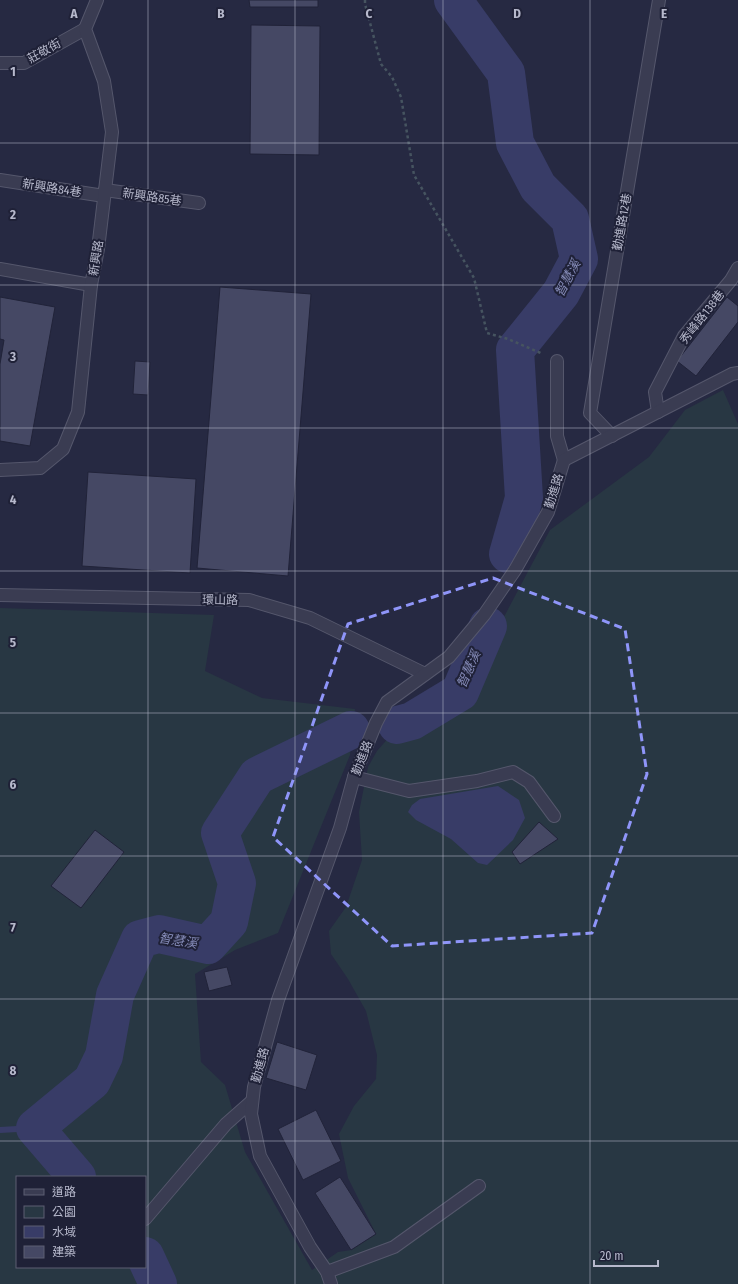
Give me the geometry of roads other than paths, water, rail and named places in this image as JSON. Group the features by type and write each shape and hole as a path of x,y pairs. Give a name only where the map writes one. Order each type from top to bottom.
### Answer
{"street":[{"path":"85,29 97,0"},
{"name":"勤進路12巷","path":"612,436 590,413 659,0"},
{"name":"莊敬街","path":"0,63 24,63 85,29"},
{"name":"新興路","path":"0,470 40,468 63,449 78,412 92,285 98,249 112,132 104,81 85,29"},
{"name":"新興路84巷","path":"0,180 104,193"},
{"name":"新興路85巷","path":"104,193 199,203"},
{"name":"秀峰路138巷","path":"658,412 655,392 684,336 731,280 738,268"},
{"path":"0,269 92,285"},
{"path":"557,361 556,436 564,460"},
{"name":"勤進路","path":"329,1278 310,1247 260,1156 251,1114 252,1101 254,1088 278,1000 340,828 354,777 376,723 387,702 449,657 484,615 515,570 548,512 564,460 732,374 738,373"},
{"name":"環山路","path":"0,595 249,600 310,618 425,674"},
{"path":"354,777 408,791 477,781 513,772 529,782 554,816"},
{"path":"146,1218 226,1124 252,1101"},
{"path":"329,1278 394,1248 479,1186"}],"water":[{"path":"498,786 519,800 525,818 513,840 487,865 478,863 451,839 416,820 408,812 412,805 420,799"}],"waterway":[{"name":"智慧溪","path":"453,0 506,73 515,143 538,187 570,219 579,259 561,293 515,350 524,498 508,554"},
{"name":"智慧溪","path":"397,725 412,721 460,692 488,626"},
{"name":"智慧溪","path":"76,1176 35,1128 92,1081 104,1056 115,995 140,939 159,934 208,945 229,922 237,883 220,833 257,776 351,730"},
{"path":"0,1130 35,1128"},
{"name":"智慧溪","path":"146,1258 158,1284"}]}
